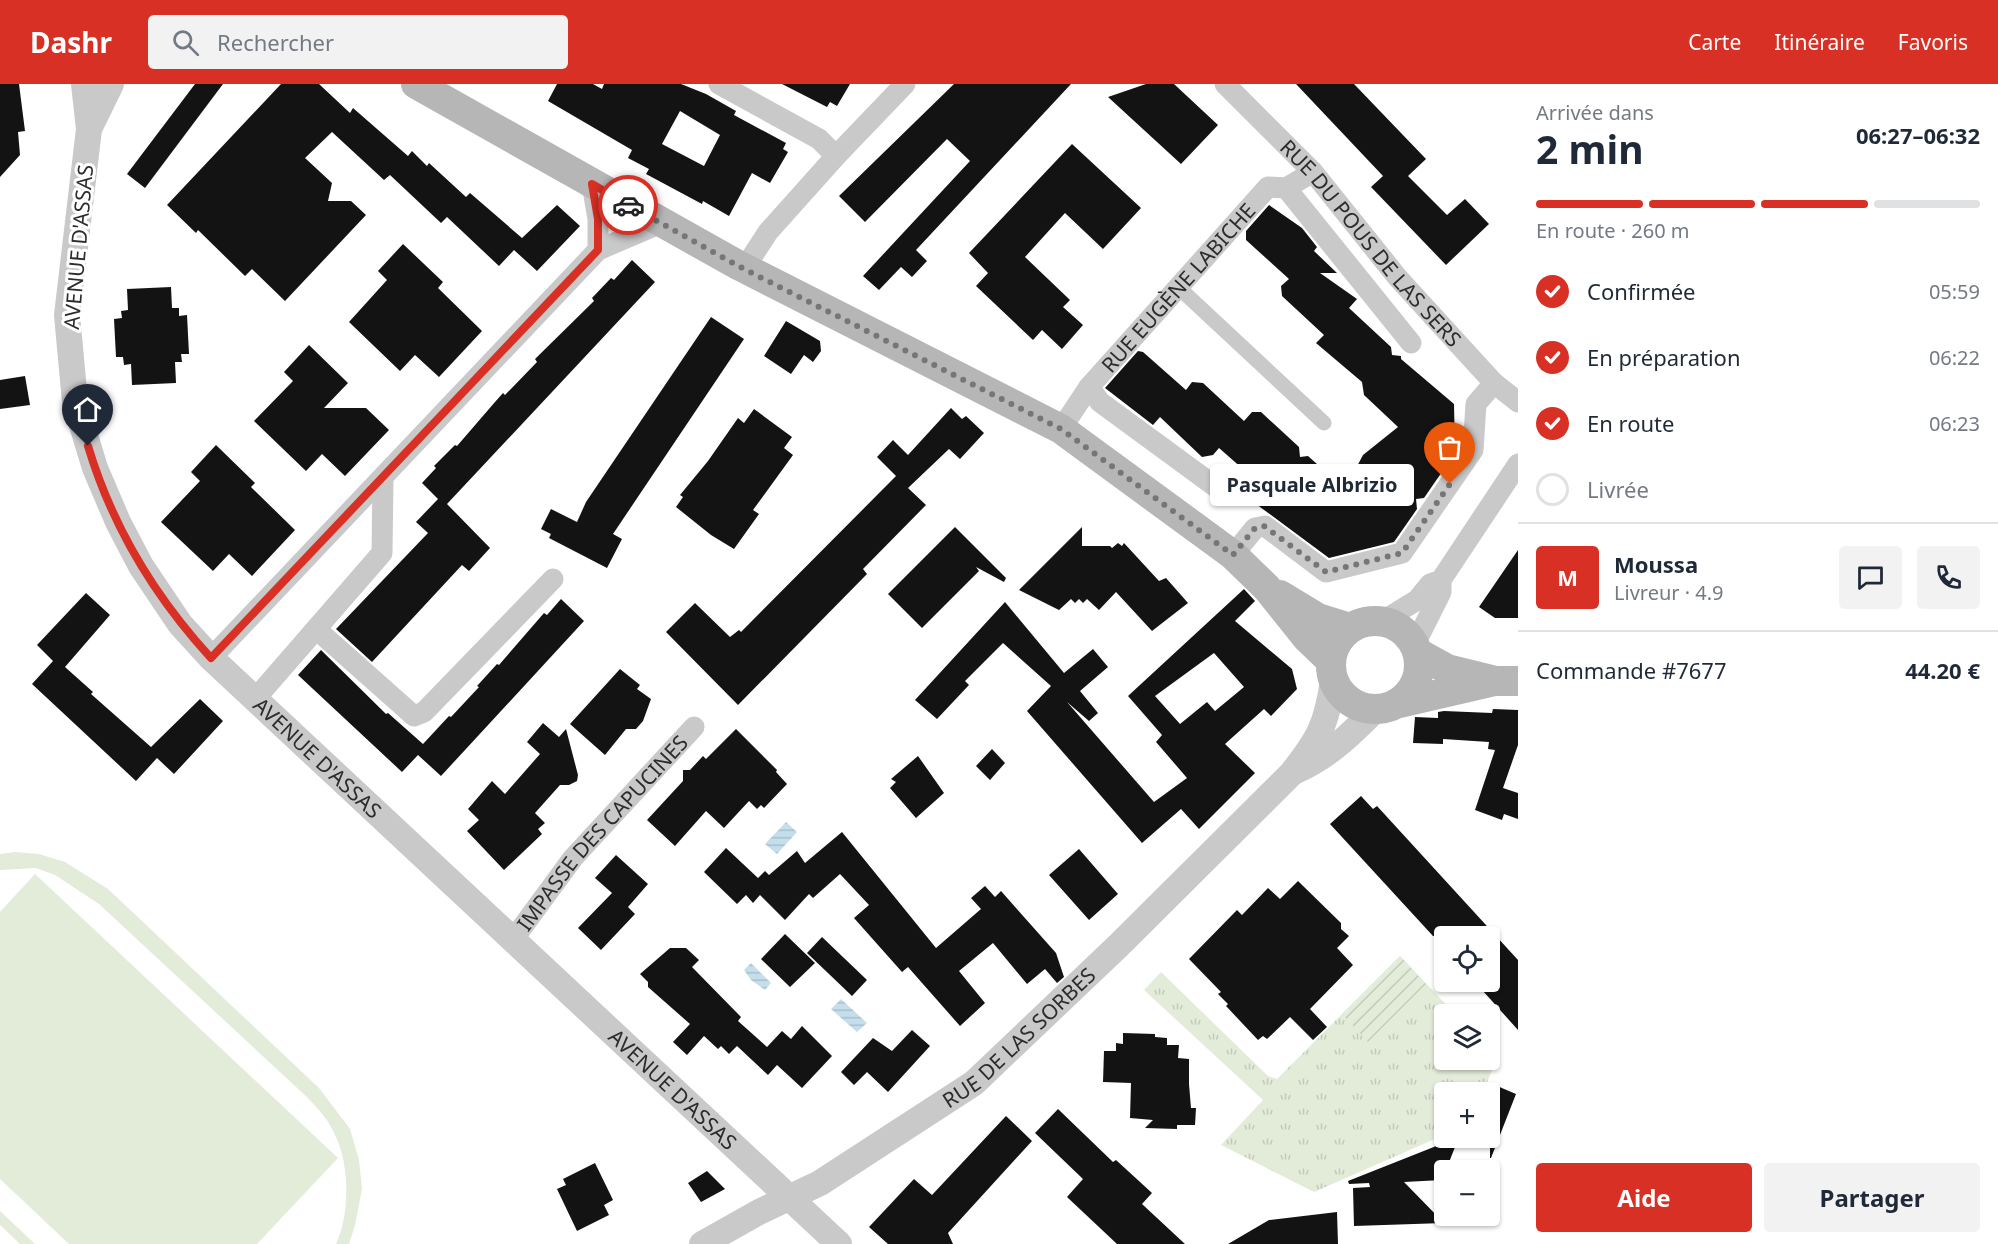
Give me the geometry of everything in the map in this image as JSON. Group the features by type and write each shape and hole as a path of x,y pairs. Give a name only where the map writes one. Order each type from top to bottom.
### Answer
{"main road":[{"path":"416,84 744,269 1061,429 1233,555 1267,588 1307,638 1332,670 1339,692 1349,702 1388,706 1506,681"},
{"path":"1267,588 1318,618 1350,628"},
{"path":"1332,670 1334,648 1350,628 1360,623 1383,621 1407,634 1417,649 1447,669 1506,681"},
{"path":"1388,706 1411,693 1418,681 1417,649"}],"street":[{"name":"AVENUE D'ASSAS","path":"84,84 89,129 68,315 75,402 95,468 136,557 180,624 211,658 787,1198 839,1244"},
{"name":"AVENUE D'ASSAS","path":"89,129 111,84"},
{"path":"719,84 819,139 836,156"},
{"path":"744,269 768,232 905,84"},
{"name":"RUE DU POUS DE LAS SERS","path":"1225,84 1313,172 1398,278 1494,382 1518,402"},
{"name":"RUE EUGÈNE LABICHE","path":"1061,429 1089,387 1268,187 1286,188 1313,172"},
{"path":"592,184 598,219 598,250"},
{"path":"1286,188 1411,343"},
{"path":"211,658 598,250 661,223"},
{"path":"1177,286 1324,423"},
{"path":"1233,555 1255,528 1264,526 1326,572 1402,553 1473,450 1476,404 1494,382"},
{"path":"1089,387 1100,402 1220,490"},
{"path":"1417,649 1441,592 1441,580 1518,464"},
{"path":"255,699 382,553 383,479"},
{"path":"316,629 414,716 424,712 553,579"},
{"path":"1383,621 1417,600 1430,584 1441,580"},
{"name":"RUE DE LAS SORBES","path":"702,1244 787,1198 820,1183 974,1083 1119,946 1291,774 1307,754 1327,718 1332,670"},
{"name":"RUE DE LAS SORBES","path":"1291,774 1322,759 1388,706"},
{"name":"IMPASSE DES CAPUCINES","path":"512,941 573,858 694,727"}],"green space":[{"path":"15,852 39,854 65,862 108,889 319,1088 350,1129 359,1160 362,1189 349,1244 336,1244 341,1232 346,1204 346,1175 340,1147 333,1130 308,1098 99,904 55,875 36,868 0,870 0,854"},
{"path":"35,874 338,1158 257,1244 69,1244 0,1179 0,912"},
{"path":"1400,956 1446,1004 1434,1004 1434,1070 1492,1070 1487,1082 1434,1082 1434,1139 1314,1192 1221,1145 1263,1100 1144,990 1161,972 1268,1076 1277,1079"},
{"path":"1400,956 1426,984 1368,1042 1342,1014"},
{"path":"0,1211 35,1244 20,1244 0,1225"}],"water":[{"path":"786,822 797,832 777,854 765,844"},
{"path":"751,963 771,983 765,990 751,980 744,970"},
{"path":"841,999 867,1023 857,1032 831,1009"}],"building":[{"path":"0,84 19,84 25,131 18,132 20,155 0,177"},
{"path":"195,84 223,84 145,188 127,174"},
{"path":"281,84 319,84 350,113 353,108 408,156 412,151 427,166 429,163 466,197 470,193 522,238 557,205 580,226 537,271 514,250 499,266 447,217 441,223 390,175 384,180 332,132 305,158 332,183 328,201 351,201 366,215 285,301 252,269 245,276 198,230 196,233 167,205"},
{"path":"557,84 593,84 602,89 604,84 681,84 706,94 736,111 734,115 786,143 783,149 788,152 770,183 752,173 729,216 646,174 649,169 628,158 632,150 548,101","holes":["680,111 720,135 704,166 662,144"]},
{"path":"782,84 850,84 837,106 830,102 827,107"},
{"path":"954,84 1071,84 916,250 927,261 912,277 901,267 879,290 863,276 970,161 947,139 865,222 839,196"},
{"path":"1146,84 1174,84 1218,125 1181,164 1108,97"},
{"path":"1296,84 1354,84 1426,159 1408,176 1447,215 1465,199 1489,224 1446,265 1371,187 1383,176"},
{"path":"1072,144 1141,208 1103,249 1065,213 1025,257 1070,300 1063,307 1083,325 1062,349 1042,330 1033,340 976,286 988,273 969,253"},
{"path":"1269,205 1302,228 1317,247 1314,251 1337,273 1320,273 1357,299 1349,308 1391,347 1392,355 1401,356 1401,359 1454,404 1455,453 1424,498 1416,499 1417,509 1394,542 1329,558 1256,504 1268,491 1219,448 1213,455 1202,457 1160,417 1153,425 1105,388 1138,351 1143,352 1186,390 1192,382 1203,383 1244,421 1252,412 1261,412 1299,447 1300,457 1308,456 1345,489 1363,455 1398,427 1364,395 1362,382 1316,343 1324,335 1282,296 1281,286 1289,279 1246,240 1246,231"},
{"path":"403,244 443,282 438,288 482,331 439,377 415,355 400,371 349,322 387,280 378,271"},
{"path":"632,260 655,282 447,504 490,548 469,571 462,565 372,662 336,629 428,533 416,522 438,499 422,483 436,468 434,466 455,445 457,446 503,393 505,395 537,362 535,359 594,301 592,298 611,278 614,280"},
{"path":"171,287 172,308 179,308 179,316 187,315 189,354 181,354 182,362 175,362 176,383 132,385 131,364 124,365 123,357 116,357 114,319 122,318 121,311 128,310 127,289"},
{"path":"711,317 744,339 613,534 622,539 607,568 549,538 551,534 541,529 551,509 577,522 586,502"},
{"path":"786,321 820,341 821,351 813,362 804,355 791,374 764,356"},
{"path":"309,345 348,383 324,408 366,408 389,430 345,476 322,454 306,471 254,421 293,381 284,372"},
{"path":"25,376 30,405 0,409 0,380"},
{"path":"951,408 962,419 966,416 984,433 960,459 949,449 908,488 926,505 863,569 867,574 738,705 666,632 695,603 730,637 739,630 741,632 896,476 877,457 893,440 908,455"},
{"path":"754,409 792,437 784,448 793,455 753,510 759,514 734,549 711,535 676,507 683,497 680,495 708,461 738,418 744,423"},
{"path":"216,445 255,483 251,487 295,530 252,576 229,554 213,571 161,522 200,481 191,472"},
{"path":"955,527 1006,578 1004,582 976,567 979,571 922,628 888,594"},
{"path":"1082,527 1082,546 1110,546 1112,548 1118,543 1122,546 1124,543 1159,581 1166,578 1188,603 1152,631 1116,592 1099,610 1087,599 1083,603 1079,599 1075,603 1071,599 1059,610 1019,590"},
{"path":"1518,550 1518,618 1495,618 1479,607"},
{"path":"1244,589 1255,601 1235,621 1292,669 1297,689 1271,716 1264,709 1225,744 1255,773 1199,829 1181,809 1142,843 1027,711 1051,686 1003,643 965,681 969,685 937,719 915,700 1005,602 1064,673 1093,649 1108,667 1080,691 1098,713 1089,721 1067,702 1154,802 1187,778 1156,742 1162,735 1128,696","holes":["1214,653 1244,687 1215,711 1207,702 1180,724 1155,696"]},
{"path":"86,593 110,615 65,667 93,692 91,694 151,747 200,699 223,721 174,774 157,758 136,781 32,684 53,661 37,645"},
{"path":"561,599 584,621 441,776 418,755 402,772 298,675 321,650 386,714 388,713 423,744 479,687 477,686 497,664 499,665 544,613 547,615"},
{"path":"620,669 640,685 637,689 651,699 643,721 636,729 626,729 605,755 570,724"},
{"path":"1493,709 1518,710 1518,745 1503,788 1518,793 1518,819 1504,814 1502,820 1475,810 1495,750 1488,749 1489,742 1443,739 1443,744 1413,743 1415,717 1438,718 1438,712 1444,711 1492,713"},
{"path":"543,723 559,737 566,729 578,775 577,781 569,785 560,785 535,813 545,823 538,829 542,834 504,870 467,831 479,820 468,809 492,781 505,794 540,754 527,742"},
{"path":"736,729 777,770 776,772 787,784 764,808 761,805 757,809 749,801 724,828 706,811 675,846 647,820 683,781 683,770 690,770 703,756 706,759"},
{"path":"992,749 1005,763 990,780 976,766"},
{"path":"918,756 944,793 916,818 890,788 896,782 891,779"},
{"path":"1361,796 1373,809 1377,806 1487,926 1434,926 1433,936 1330,824"},
{"path":"842,832 936,948 981,909 971,898 985,886 995,897 1001,891 1056,953 1064,977 1057,983 1045,969 1027,984 993,943 959,971 985,1003 960,1026 908,967 902,972 854,918 869,905 840,874 813,898 809,894 785,920 760,895 753,903 746,895 737,904 704,872 726,848 758,878 765,871 769,875 797,851 805,863"},
{"path":"1079,849 1118,894 1089,920 1049,875"},
{"path":"616,855 648,884 628,907 635,914 601,950 578,928 612,893 595,878"},
{"path":"1298,881 1341,923 1341,929 1349,936 1337,948 1353,965 1310,1009 1327,1027 1313,1040 1290,1017 1267,1039 1263,1036 1258,1040 1226,1006 1228,1004 1218,994 1221,992 1189,959 1237,910 1242,915 1268,888 1280,899"},
{"path":"785,934 815,963 790,987 761,959"},
{"path":"822,937 867,980 852,996 807,953"},
{"path":"1500,940 1518,960 1518,1030 1500,1010 1500,1004 1495,1004 1484,992 1500,992"},
{"path":"670,948 686,948 699,960 692,967 741,1017 738,1021 767,1047 782,1031 791,1039 802,1026 832,1056 802,1088 777,1065 768,1075 737,1046 729,1054 721,1046 718,1049 704,1036 687,1055 673,1042 690,1024 648,987 648,982 640,974"},
{"path":"912,1030 930,1046 888,1092 867,1072 854,1085 841,1072 873,1038 892,1051"},
{"path":"1123,1033 1155,1034 1155,1037 1167,1038 1167,1045 1179,1045 1178,1058 1189,1059 1191,1108 1196,1108 1195,1125 1177,1125 1177,1129 1145,1128 1153,1120 1130,1118 1131,1083 1103,1082 1104,1051 1116,1051 1116,1043 1123,1044"},
{"path":"1500,1087 1516,1094 1500,1135"},
{"path":"1058,1109 1113,1162 1116,1160 1152,1193 1142,1204 1185,1244 1117,1244 1067,1197 1083,1179 1035,1133"},
{"path":"1006,1116 1032,1141 948,1233 953,1244 888,1244 869,1227 914,1179 932,1195"},
{"path":"1434,1147 1455,1148 1450,1160 1434,1160 1434,1180 1404,1182 1434,1213 1434,1223 1354,1226 1353,1188 1370,1187 1369,1183 1349,1184 1348,1181"},
{"path":"1490,1148 1495,1148 1491,1158"},
{"path":"595,1163 613,1200 604,1205 609,1215 577,1231 557,1189 566,1185 563,1179"},
{"path":"707,1171 725,1189 701,1202 688,1183"},
{"path":"1337,1212 1338,1244 1228,1244 1269,1220"}],"way so far":[{"path":"628,205 744,269 1061,429 1233,555 1255,528 1264,526 1326,572 1402,553 1450,484"}],"place":[{"name":"Pasquale Albrizio","path":"1450,484"}],"route":[{"path":"88,446 118,522 141,566 180,624 211,658 598,250 598,219 592,184 628,205"}]}
